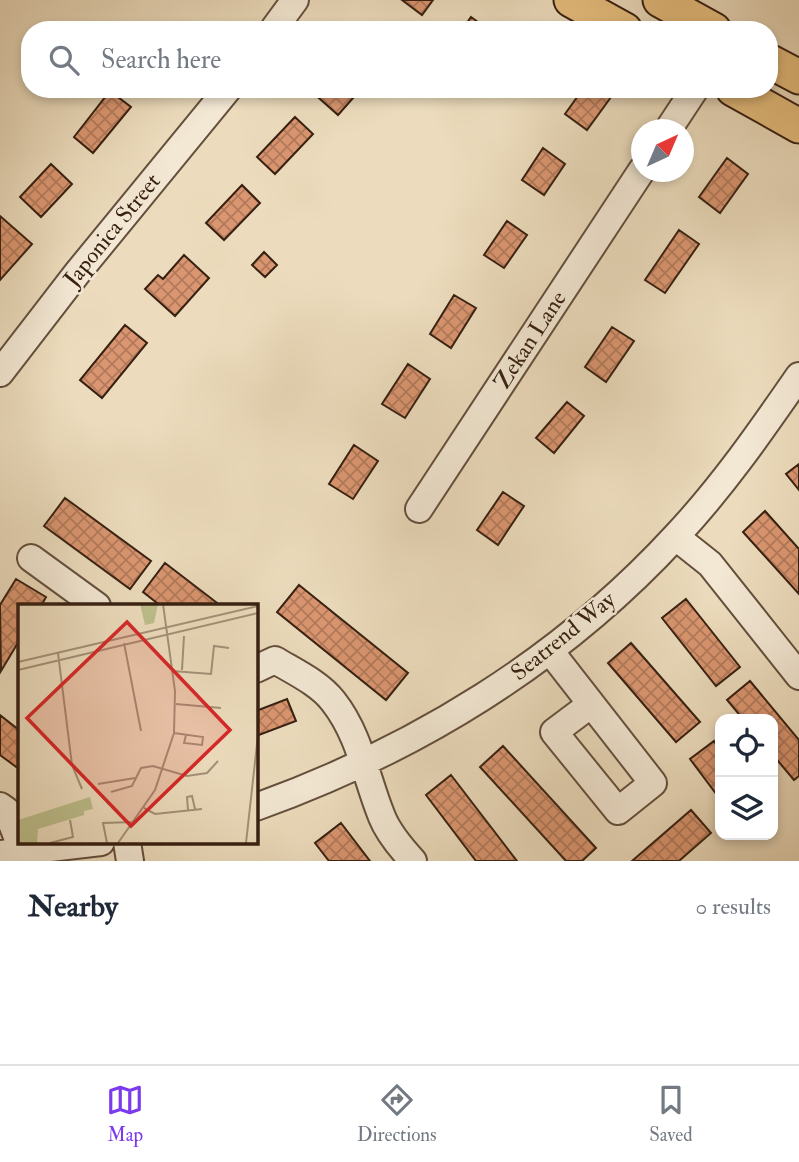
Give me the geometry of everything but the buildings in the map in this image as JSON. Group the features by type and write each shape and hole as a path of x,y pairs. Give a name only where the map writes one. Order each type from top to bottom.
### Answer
{"main road":[{"path":"572,0 609,21"},
{"path":"660,0 697,21"},
{"path":"778,66 799,77"},
{"path":"749,98 799,127"}],"street":[{"path":"280,21 295,0"},
{"name":"Japonica Street","path":"0,373 78,272 221,98"},
{"path":"675,119 689,98"},
{"name":"Zekan Lane","path":"419,509 634,182"},
{"name":"Seatrend Way","path":"257,807 365,762 467,708 587,622 676,537 724,480 797,382"},
{"path":"676,537 710,564 799,676"},
{"path":"31,558 84,602"},
{"path":"550,651 590,705"},
{"path":"257,669 275,660 307,679 332,699 346,720 365,762 383,819 413,861"},
{"path":"0,806 7,810 11,853 85,844"}]}
